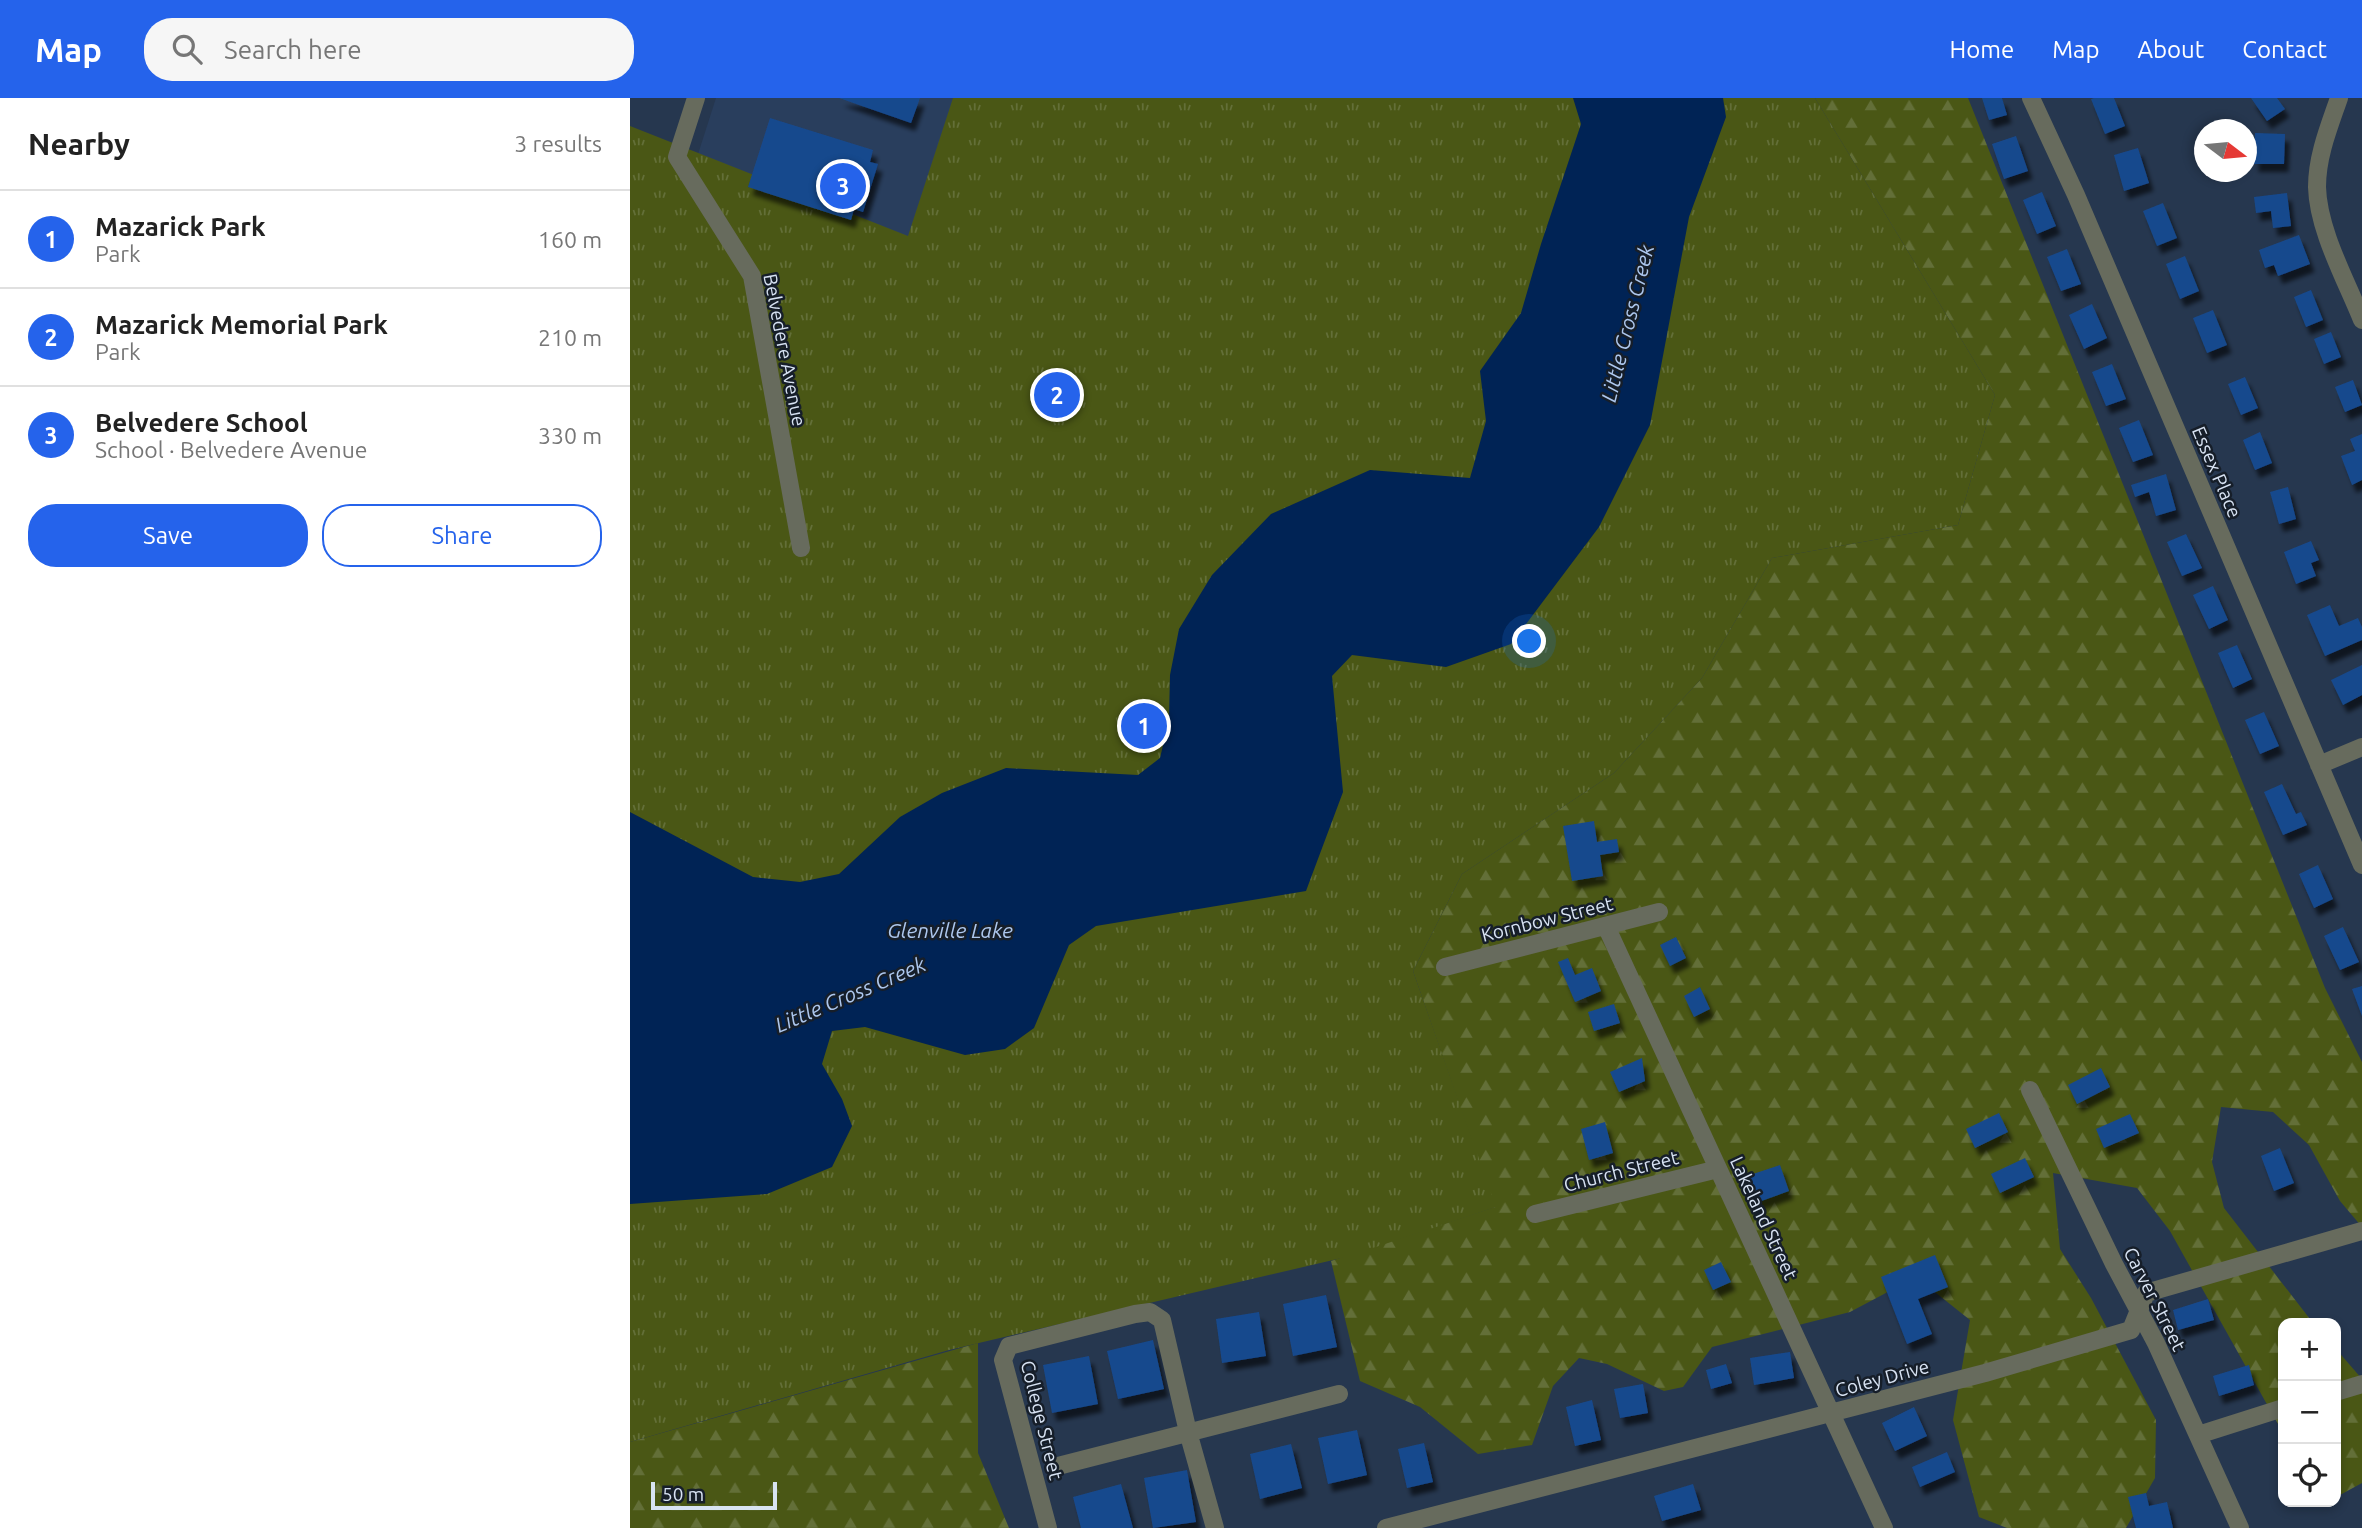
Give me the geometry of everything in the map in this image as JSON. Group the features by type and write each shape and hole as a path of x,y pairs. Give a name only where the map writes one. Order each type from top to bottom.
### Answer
{"street":[{"name":"Belvedere Avenue","path":"696,98 677,157 752,276 801,548"},
{"name":"Essex Place","path":"2031,98 2076,195 2362,865"},
{"path":"2339,98 2320,161 2317,186 2319,207 2326,232 2362,320"},
{"path":"2319,765 2362,747"},
{"name":"Kornbow Street","path":"1445,967 1659,912"},
{"name":"Lakeland Street","path":"1606,926 1884,1528"},
{"name":"Carver Street","path":"2030,1090 2156,1343 2240,1528"},
{"name":"Church Street","path":"1535,1214 1718,1169"},
{"name":"Coley Drive","path":"1396,1527 1985,1373 2131,1330 2146,1293 2362,1231"},
{"name":"College Street","path":"1048,1528 1003,1360 1009,1346 1150,1312 1162,1320 1188,1432"},
{"path":"2341,1390 2362,1384"},
{"path":"1058,1466 1339,1394"},
{"path":"2198,1435 2278,1410"},
{"path":"1188,1432 1215,1528"}],"shaded area":[{"path":"716,98 986,98 947,305 675,226"}],"green space":[{"path":"953,98 1815,98 1995,395 1958,525 1772,558 1702,678 1614,773 1462,874 1413,971 1496,1207 1346,1257 949,1350 630,1442 630,126 908,236"},
{"path":"1815,98 1968,98 2325,988 2362,1062 2362,1227 2340,1201 2309,1145 2273,1112 2221,1107 2212,1162 2224,1208 2309,1318 2278,1318 2278,1424 2170,1231 2137,1188 2053,1173 2060,1249 2091,1298 2156,1420 2155,1478 2126,1528 2007,1528 1979,1517 1953,1420 1970,1320 1916,1277 1850,1312 1712,1347 1683,1387 1664,1391 1607,1364 1579,1358 1553,1386 1532,1445 1478,1454 1420,1407 1360,1381 1331,1261 1495,1207 1413,971 1462,874 1614,773 1702,678 1772,558 1958,525 1995,395"},
{"path":"978,1343 978,1453 1009,1528 630,1528 630,1442"},
{"path":"2341,1355 2362,1379 2362,1483 2341,1494"}],"water":[{"name":"Glenville Lake","path":"1573,98 1723,98 1726,117 1689,217 1650,425 1599,527 1511,644 1446,667 1352,655 1332,676 1343,792 1306,891 1096,926 1069,945 1034,1028 1005,1049 965,1055 865,1027 832,1031 822,1064 842,1099 852,1126 832,1167 767,1194 630,1204 630,812 753,877 800,882 839,874 900,817 942,793 1006,768 1138,775 1160,758 1169,720 1170,675 1179,629 1212,575 1271,514 1370,470 1470,478 1486,421 1480,371 1521,313 1581,124"}],"building":[{"path":"839,98 920,98 911,123"},
{"path":"1982,98 2002,98 2007,115 1989,120"},
{"path":"2114,98 2125,126 2105,134 2091,99"},
{"path":"2251,98 2277,98 2285,109 2267,121"},
{"path":"770,118 873,150 870,162 878,164 863,212 854,209 851,220 748,187"},
{"path":"2257,133 2285,134 2284,164 2257,164"},
{"path":"2016,136 2028,171 2004,179 1992,144"},
{"path":"2138,148 2149,183 2124,191 2114,155"},
{"path":"2042,192 2056,226 2037,234 2023,200"},
{"path":"2287,193 2291,226 2273,228 2271,211 2256,213 2254,197"},
{"path":"2163,203 2177,238 2157,246 2143,211"},
{"path":"2299,235 2310,264 2278,276 2274,265 2265,268 2259,250"},
{"path":"2067,249 2081,284 2061,291 2047,257"},
{"path":"2185,256 2199,291 2180,299 2166,264"},
{"path":"2311,290 2323,320 2306,327 2294,297"},
{"path":"2092,304 2107,338 2084,349 2069,315"},
{"path":"2213,310 2227,345 2207,353 2193,318"},
{"path":"2331,332 2341,357 2324,364 2314,339"},
{"path":"2112,364 2126,399 2106,406 2092,372"},
{"path":"2245,377 2258,408 2241,415 2228,384"},
{"path":"2353,380 2362,405 2345,412 2335,387"},
{"path":"2139,420 2153,455 2133,462 2119,428"},
{"path":"2260,432 2272,463 2255,470 2243,440"},
{"path":"2362,434 2362,480 2352,485 2341,456 2355,451 2350,439"},
{"path":"2166,474 2176,510 2156,516 2149,492 2135,497 2131,485"},
{"path":"2288,487 2296,519 2279,524 2270,492"},
{"path":"2186,534 2202,568 2182,576 2167,542"},
{"path":"2311,541 2319,560 2311,563 2316,576 2296,584 2284,552"},
{"path":"2213,586 2228,620 2209,629 2193,595"},
{"path":"2330,605 2339,626 2358,618 2362,627 2362,640 2325,656 2307,615"},
{"path":"2237,645 2252,679 2233,688 2218,653"},
{"path":"2362,665 2362,695 2343,705 2331,680"},
{"path":"2264,712 2279,746 2260,754 2245,720"},
{"path":"2282,784 2296,814 2301,812 2307,825 2283,835 2264,792"},
{"path":"1594,821 1597,842 1617,839 1619,852 1600,855 1603,876 1572,881 1563,826"},
{"path":"2318,865 2333,899 2314,908 2299,874"},
{"path":"2343,927 2359,962 2340,970 2324,936"},
{"path":"1676,937 1686,958 1670,966 1660,945"},
{"path":"1568,958 1575,975 1592,968 1601,991 1575,1002 1558,962"},
{"path":"2362,986 2362,1016 2352,989"},
{"path":"1700,987 1710,1009 1694,1017 1684,996"},
{"path":"1614,1004 1620,1023 1594,1031 1588,1012"},
{"path":"1642,1058 1645,1081 1619,1092 1610,1072"},
{"path":"2101,1068 2110,1087 2077,1104 2068,1085"},
{"path":"1999,1113 2008,1132 1975,1148 1966,1129"},
{"path":"2130,1114 2139,1133 2104,1148 2096,1129"},
{"path":"1605,1122 1613,1153 1589,1160 1581,1129"},
{"path":"2280,1148 2294,1183 2274,1191 2261,1156"},
{"path":"2025,1158 2034,1177 2000,1193 1991,1174"},
{"path":"1780,1165 1789,1191 1753,1204 1744,1177"},
{"path":"1935,1255 1948,1287 1918,1299 1932,1334 1907,1344 1881,1277"},
{"path":"1721,1262 1731,1282 1713,1290 1704,1270"},
{"path":"1326,1295 1337,1347 1293,1356 1283,1304"},
{"path":"2208,1299 2214,1320 2178,1330 2173,1310"},
{"path":"1259,1312 1266,1356 1222,1363 1216,1319"},
{"path":"1153,1340 1164,1389 1118,1399 1107,1351"},
{"path":"1790,1352 1794,1378 1754,1385 1750,1358"},
{"path":"1089,1356 1098,1404 1052,1413 1043,1365"},
{"path":"1726,1364 1732,1383 1711,1389 1706,1370"},
{"path":"2249,1365 2254,1385 2219,1396 2213,1376"},
{"path":"1643,1384 1648,1413 1620,1418 1614,1389"},
{"path":"1592,1400 1601,1440 1575,1446 1566,1407"},
{"path":"1914,1407 1927,1436 1895,1451 1882,1423"},
{"path":"1357,1430 1367,1475 1328,1484 1318,1438"},
{"path":"1424,1443 1433,1482 1407,1488 1398,1449"},
{"path":"1291,1444 1302,1488 1260,1499 1250,1454"},
{"path":"1947,1452 1955,1472 1920,1487 1912,1467"},
{"path":"1187,1470 1196,1522 1153,1528 1144,1478"},
{"path":"1121,1484 1133,1528 1081,1528 1073,1497"},
{"path":"1693,1484 1701,1510 1662,1521 1654,1496"},
{"path":"2146,1493 2149,1506 2167,1502 2173,1528 2136,1528 2128,1497"}],"place":[{"name":"Belvedere School","path":"843,186"},
{"name":"Mazarick Memorial Park","path":"1057,395"},
{"name":"Mazarick Park","path":"1144,726"}],"water label":[{"name":"Little Cross Creek","path":"1627,323"},
{"name":"Little Cross Creek","path":"850,994"}]}
